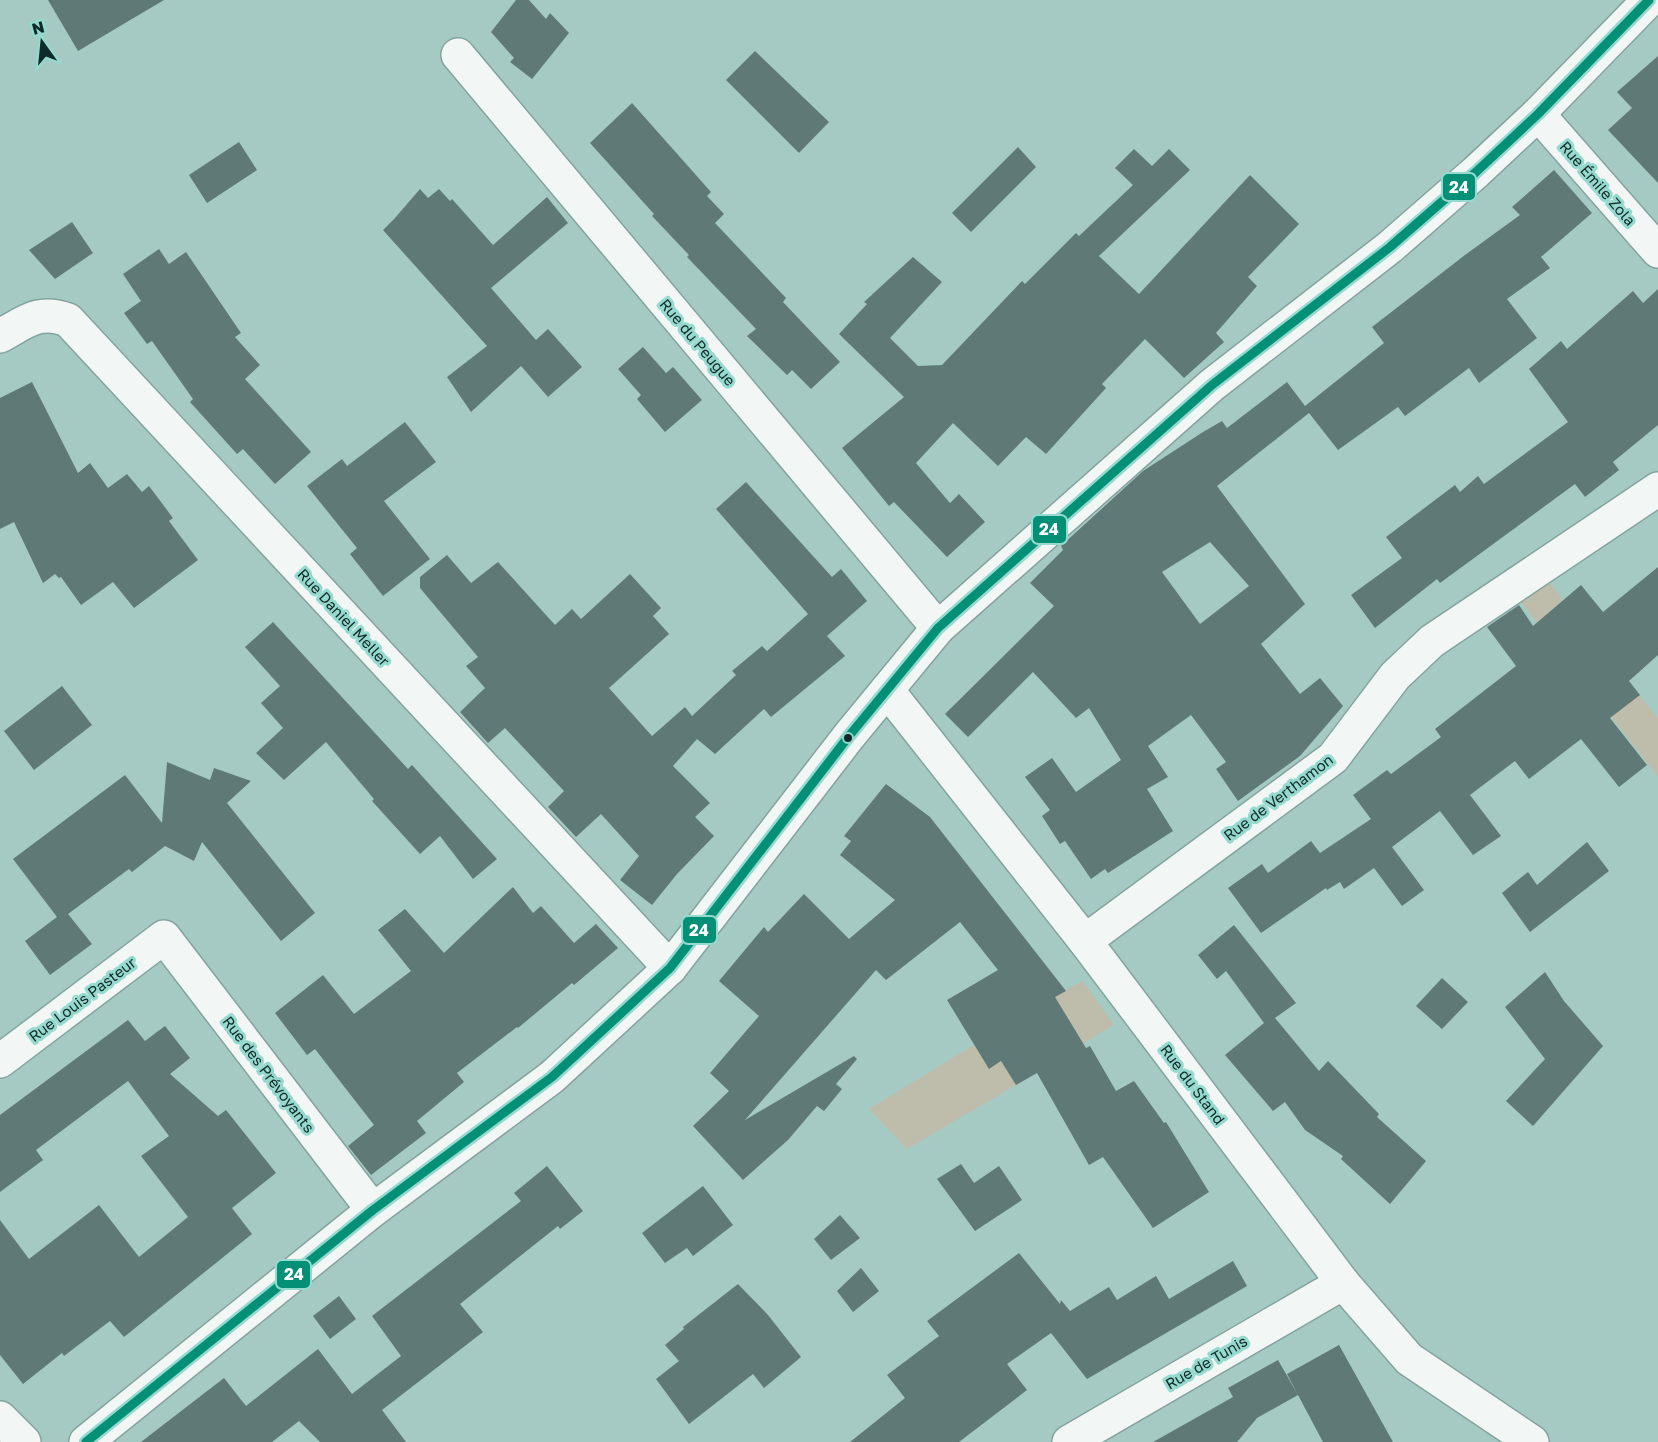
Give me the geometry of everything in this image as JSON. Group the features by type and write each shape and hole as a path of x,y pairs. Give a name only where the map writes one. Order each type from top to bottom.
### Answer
{"street":[{"path":"89,1441 373,1210 552,1077 670,968 938,628 1212,385 1390,247 1476,172 1538,114 1649,0"},
{"name":"Rue du Peugue","path":"458,56 938,628"},
{"name":"Rue Émile Zola","path":"1538,114 1658,251"},
{"name":"Rue Daniel Meller","path":"0,336 40,315 53,315 68,320 670,968"},
{"name":"Rue de Verthamon","path":"1085,941 1333,758 1395,676 1432,641 1658,489"},
{"name":"Rue du Stand","path":"887,690 1085,941 1343,1283 1409,1359 1532,1442"},
{"name":"Rue Louis Pasteur","path":"0,1061 164,937"},
{"name":"Rue des Prévoyants","path":"164,937 373,1210"},
{"name":"Rue de Tunis","path":"1069,1442 1343,1283"},
{"path":"0,1418 24,1442"}],"shaded area":[{"path":"1550,583 1658,718 1658,777 1521,602"},
{"path":"1083,981 1114,1025 1016,1085 907,1149 869,1109 1054,996"}],"building":[{"path":"48,0 164,0 78,51"},
{"path":"516,0 529,0 546,19 550,13 569,33 532,79 510,62 514,58 491,32"},
{"path":"755,51 829,122 799,153 726,80"},
{"path":"1658,56 1658,183 1608,130 1632,108 1617,92"},
{"path":"632,103 711,192 707,196 724,214 715,223 786,298 783,302 840,362 811,389 792,370 787,375 747,336 756,329 687,257 689,255 652,216 654,214 590,143"},
{"path":"239,142 257,170 207,203 189,175"},
{"path":"1018,147 1036,167 971,232 952,213"},
{"path":"1134,149 1152,166 1169,149 1190,170 1099,256 1139,294 1250,175 1299,224 1248,277 1257,286 1216,333 1224,342 1184,378 1145,339 1102,384 1106,388 1046,454 1026,437 998,466 953,423 916,463 950,503 959,494 985,522 947,557 894,502 889,506 842,448 904,397 839,334 867,304 864,302 913,257 942,282 890,338 918,366 942,365 1022,281 1025,284 1076,233 1079,236 1133,185 1115,168"},
{"path":"1554,170 1592,213 1541,257 1550,268 1507,299 1537,338 1479,383 1469,368 1405,416 1398,407 1338,450 1309,413 1217,486 1305,604 1261,644 1300,694 1320,678 1343,706 1300,756 1238,801 1216,769 1226,762 1191,715 1148,746 1168,777 1147,789 1173,831 1108,873 1105,869 1091,879 1065,841 1060,844 1042,816 1050,810 1025,777 1052,758 1076,792 1121,760 1089,708 1076,718 1033,672 968,737 945,714 1054,606 1030,583 1063,550 1061,546 1143,471 1222,421 1227,428 1287,382 1305,406 1384,343 1372,327 1520,215 1512,207","holes":["1210,542 1249,586 1200,624 1162,572"]},
{"path":"420,189 428,198 439,189 450,201 452,199 493,245 547,197 568,223 491,288 536,340 548,329 582,367 548,397 521,366 471,412 447,377 487,346 383,230"},
{"path":"72,222 93,253 55,279 29,250"},
{"path":"159,249 169,264 186,252 241,333 235,337 260,365 245,379 311,452 275,484 243,449 237,454 190,402 193,399 152,341 147,344 124,313 141,301 123,274"},
{"path":"1658,289 1658,425 1613,462 1619,470 1585,497 1575,484 1440,583 1437,579 1375,628 1351,595 1402,558 1386,537 1455,485 1460,492 1478,476 1484,484 1568,422 1529,369 1561,341 1567,349 1633,291 1643,303"},
{"path":"643,347 666,373 673,367 702,400 665,432 637,399 641,395 618,369"},
{"path":"32,382 78,473 90,463 108,488 127,474 142,492 149,486 173,518 169,521 198,560 134,608 113,582 81,605 61,577 55,574 43,583 14,522 0,529 0,398"},
{"path":"405,422 436,462 384,501 430,559 383,596 350,554 357,548 307,486 342,459 347,466"},
{"path":"746,482 832,577 841,569 867,601 827,636 845,656 771,717 764,709 715,754 697,739 673,766 710,803 695,817 714,836 677,874 652,905 620,880 639,856 601,814 576,837 548,807 564,791 505,728 488,743 460,712 485,688 466,666 478,657 420,588 420,577 447,555 471,583 498,562 555,625 572,609 581,619 630,574 661,608 653,616 669,634 609,688 652,736 685,707 692,716 736,675 732,671 762,646 767,651 808,614 716,509"},
{"path":"1658,567 1658,655 1629,681 1640,695 1610,718 1647,765 1619,787 1581,739 1529,779 1515,761 1470,795 1501,836 1473,855 1440,811 1392,847 1424,890 1402,906 1374,868 1344,889 1340,882 1327,890 1326,888 1261,933 1228,888 1262,864 1268,873 1311,841 1320,853 1371,819 1353,795 1387,770 1391,774 1441,737 1435,729 1516,666 1487,627 1519,605 1533,626 1581,585 1603,612"},
{"path":"273,622 408,769 412,765 497,859 473,879 440,836 420,854 372,801 374,799 326,742 284,780 256,753 283,728 261,703 280,686 245,647"},
{"path":"62,686 92,725 34,770 4,731"},
{"path":"167,762 210,780 214,768 251,781 227,803 315,913 281,941 202,842 194,861 165,846 132,872 129,869 68,914 92,944 50,975 25,941 57,917 13,859 125,775 162,823"},
{"path":"886,784 930,817 1066,991 1055,997 1086,1048 1090,1046 1116,1091 1134,1081 1164,1123 1166,1122 1209,1192 1153,1228 1103,1157 1089,1165 1037,1073 1016,1085 1001,1061 989,1069 947,1000 998,970 960,922 886,980 876,970 745,1120 854,1056 857,1059 836,1084 842,1089 824,1111 817,1106 788,1140 743,1180 693,1126 729,1091 710,1073 759,1016 719,981 764,927 768,932 804,894 849,939 895,900 840,855 851,841 844,836"},
{"path":"1587,842 1609,871 1530,932 1502,893 1528,872 1537,885"},
{"path":"513,887 533,913 541,906 574,943 596,924 618,948 574,985 572,983 518,1028 457,1073 464,1082 417,1121 426,1133 371,1175 348,1146 374,1125 315,1049 307,1055 275,1013 323,975 354,1014 411,971 378,930 405,909 444,953"},
{"path":"1234,925 1296,1003 1275,1018 1319,1071 1328,1061 1379,1114 1377,1117 1426,1161 1390,1204 1341,1159 1343,1156 1305,1130 1285,1102 1273,1111 1225,1055 1264,1023 1226,971 1217,979 1198,955"},
{"path":"1545,972 1564,1001 1603,1046 1533,1126 1506,1101 1545,1059 1505,1007"},
{"path":"1442,978 1468,1002 1442,1029 1416,1006"},
{"path":"128,1020 145,1041 165,1026 190,1058 170,1074 218,1116 226,1110 276,1173 232,1208 252,1234 124,1337 110,1321 64,1356 62,1353 23,1384 0,1355 0,1220 29,1259 99,1205 139,1257 188,1217 141,1156 169,1136 128,1081 36,1150 43,1160 0,1192 0,1115"},
{"path":"961,1164 974,1183 999,1166 1022,1200 975,1231 937,1179"},
{"path":"547,1166 583,1211 560,1229 558,1226 460,1304 483,1332 382,1410 406,1442 320,1442 299,1421 272,1442 141,1442 224,1378 246,1406 318,1349 352,1394 401,1356 372,1316 521,1201 514,1193"},
{"path":"703,1186 733,1225 693,1256 687,1248 665,1263 642,1233"},
{"path":"840,1215 860,1238 831,1260 814,1239"},
{"path":"1019,1253 1060,1304 1061,1300 1070,1311 1109,1287 1117,1300 1156,1276 1169,1299 1233,1261 1247,1286 1087,1379 1051,1333 1007,1364 1027,1390 959,1442 850,1442 905,1398 887,1375 939,1336 927,1321"},
{"path":"861,1268 879,1291 853,1312 837,1291"},
{"path":"738,1284 768,1315 801,1357 764,1388 753,1374 689,1424 656,1379 679,1361 665,1345 684,1329 683,1327"},
{"path":"339,1296 356,1319 330,1339 313,1316"},
{"path":"1339,1345 1393,1442 1323,1442 1287,1374"},
{"path":"1278,1360 1298,1395 1257,1418 1237,1442 1153,1442 1233,1397 1228,1388"}],"transit line":[{"name":"24","path":"86,1442 373,1210 552,1077 670,968 849,736 938,628 1212,385 1390,247 1476,172 1538,114 1649,0"}]}
